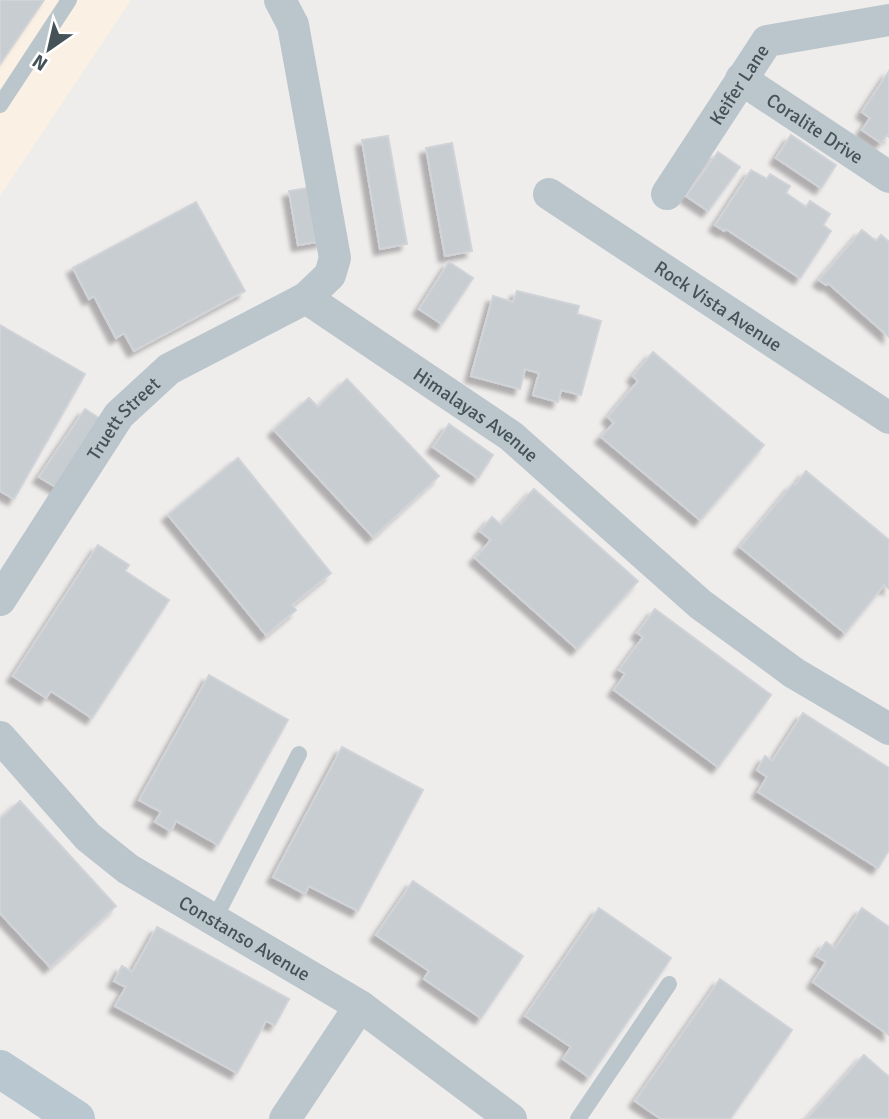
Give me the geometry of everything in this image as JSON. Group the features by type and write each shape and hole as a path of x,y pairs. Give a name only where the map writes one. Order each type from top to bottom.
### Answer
{"main road":[{"path":"0,1069 76,1119"}],"street":[{"path":"283,0 293,24 335,258 330,275 306,298"},
{"name":"Keifer Lane","path":"667,194 768,41 889,20"},
{"name":"Coralite Drive","path":"741,79 889,177"},
{"name":"Rock Vista Avenue","path":"550,194 889,418"},
{"name":"Truett Street","path":"0,600 119,415 169,369 306,298"},
{"name":"Himalayas Avenue","path":"306,298 511,436 700,604 762,650 794,673 889,729"},
{"name":"Constanso Avenue","path":"0,737 88,837 128,869 360,1006 511,1119"},
{"path":"285,1119 360,1006"}],"lane":[{"path":"0,105 69,0"},
{"path":"214,920 299,754"},
{"path":"578,1119 669,984"}],"shaded area":[{"path":"0,0 131,0 0,196"}],"building":[{"path":"0,0 44,0 0,64"},
{"path":"889,71 889,137 887,135 881,143 862,130 870,118 862,112"},
{"path":"791,135 836,165 821,188 776,158"},
{"path":"388,136 407,244 380,249 362,140"},
{"path":"452,143 472,251 445,256 426,148"},
{"path":"718,152 740,167 708,211 686,196"},
{"path":"751,170 767,179 770,174 790,186 786,193 806,207 810,201 830,214 823,225 831,231 800,278 726,229 724,231 715,225"},
{"path":"314,187 323,241 298,245 289,191"},
{"path":"196,202 245,291 134,351 124,333 116,338 94,296 89,299 73,268"},
{"path":"862,230 876,241 881,235 889,242 889,337 828,283 826,285 819,280"},
{"path":"449,262 473,278 442,324 419,309"},
{"path":"517,291 579,306 577,314 601,321 581,395 561,390 558,402 533,395 539,373 525,369 520,389 471,376 493,296 513,302"},
{"path":"0,325 85,374 14,499 0,491"},
{"path":"653,352 764,445 700,520 601,437 614,423 608,417 638,381 633,376"},
{"path":"347,379 439,476 373,537 274,430 309,398 318,407"},
{"path":"85,409 102,420 59,489 39,477"},
{"path":"449,424 493,455 478,478 433,447"},
{"path":"238,458 331,573 292,605 296,610 266,635 168,515"},
{"path":"806,471 889,540 889,589 884,585 845,633 740,547"},
{"path":"534,489 638,581 577,649 475,558 491,540 480,531 492,517 501,525"},
{"path":"98,545 129,565 125,571 169,600 92,718 51,691 46,698 13,676"},
{"path":"655,609 771,695 718,767 614,690 625,674 619,670 643,637 637,633"},
{"path":"209,675 288,720 218,845 176,821 171,831 155,822 161,812 139,800"},
{"path":"803,713 889,768 889,850 878,868 758,792 767,777 757,770 765,756 772,761"},
{"path":"342,747 423,790 358,911 309,886 305,894 273,877"},
{"path":"20,801 116,906 50,967 0,913 0,819"},
{"path":"413,881 523,956 481,1018 424,979 429,971 376,935"},
{"path":"599,908 671,958 589,1077 563,1059 571,1047 525,1016"},
{"path":"862,908 889,927 889,1035 813,982 826,962 816,956 826,942 835,948"},
{"path":"157,927 289,999 275,1025 266,1021 237,1073 115,1006 126,987 114,981 122,966 132,972"},
{"path":"720,979 792,1030 730,1119 661,1119 635,1101"},
{"path":"864,1055 889,1077 889,1119 807,1119"}]}
